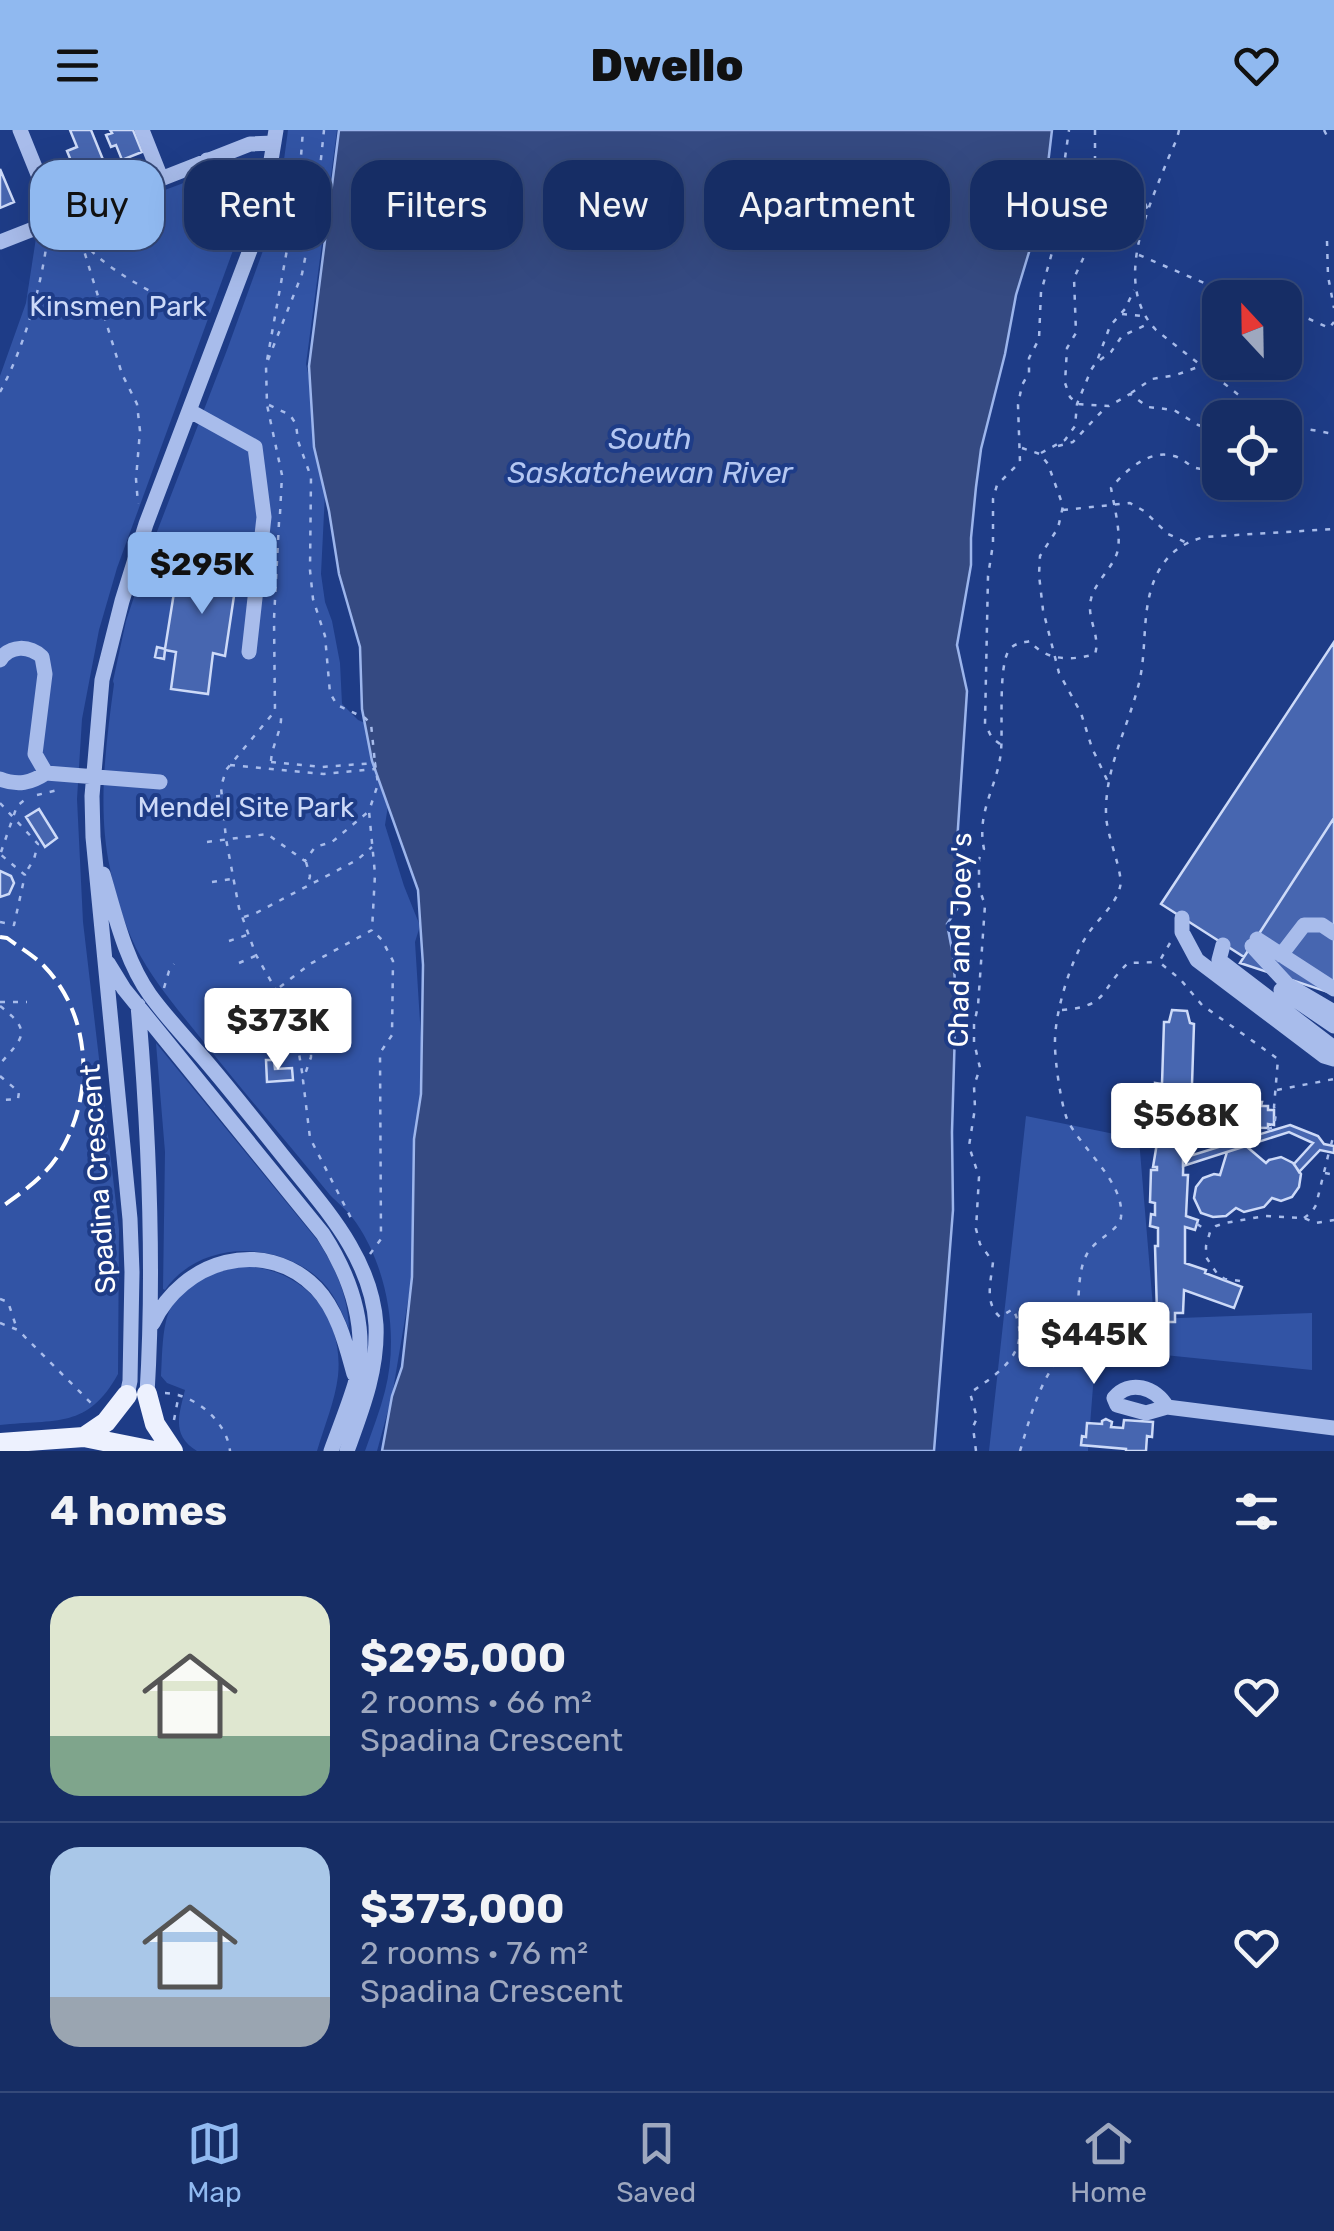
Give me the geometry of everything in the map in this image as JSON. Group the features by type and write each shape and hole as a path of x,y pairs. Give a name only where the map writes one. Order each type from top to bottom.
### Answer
{"main road":[{"path":"84,1437 144,1394 155,1424 173,1451"},
{"path":"0,1443 84,1437 154,1451"}],"street":[{"path":"20,130 35,160"},
{"path":"142,130 154,160"},
{"path":"208,160 275,136"},
{"path":"0,242 30,230"},
{"name":"Spadina Crescent","path":"144,1394 93,836 102,680 146,524 251,250"},
{"path":"190,411 254,447 264,517 249,652"},
{"path":"0,660 19,648 42,657 45,674 35,754 46,773"},
{"path":"0,779 32,782 46,773 160,782"},
{"name":"Spadina Crescent","path":"93,836 128,952 138,1006 149,1151 151,1327 144,1394"},
{"path":"1182,918 1182,932 1197,960 1324,1056 1334,1059"},
{"path":"1281,955 1304,925 1322,926 1334,933"},
{"path":"1334,988 1254,942 1288,985 1334,1012"},
{"path":"1223,945 1219,960 1334,1048"},
{"name":"Spadina Crescent","path":"128,952 148,992 299,1176 344,1234 358,1259 374,1313 375,1354 372,1382 347,1451"},
{"name":"Spadina Crescent","path":"106,960 124,989 291,1194 347,1276 356,1302 359,1356 356,1380 331,1451"},
{"path":"1265,971 1288,997 1334,1026"},
{"path":"151,1327 162,1304 188,1279 211,1267 228,1261 282,1266 316,1288 330,1306 356,1380"},
{"path":"1167,1407 1334,1428"}],"path":[{"path":"303,130 299,182 266,366 268,405 282,475 274,711 228,765 221,786 226,839 248,934 276,990 311,1040 303,1080"},
{"path":"266,366 302,274 324,130"},
{"path":"1002,745 992,738 985,724 993,498 997,485 1020,462 1018,405 1022,384 1029,373 1029,358 1038,339 1042,292 1053,249 1050,228 1069,130"},
{"path":"1094,130 1095,166 1086,222 1088,248 1074,278 1076,334 1067,348 1065,383 1076,404 1107,406"},
{"path":"1179,130 1148,212 1137,254 1136,288 1149,324 1244,400"},
{"path":"1324,130 1328,136"},
{"path":"1144,202 1148,212"},
{"path":"1327,241 1334,308"},
{"path":"0,392 35,300 45,250"},
{"path":"84,250 122,374 137,404 139,512"},
{"path":"92,250 122,275 212,320"},
{"path":"1137,254 1202,282"},
{"path":"1040,454 1065,440 1076,426 1076,404 1110,326 1136,288"},
{"path":"1120,314 1144,316"},
{"path":"1302,316 1329,328 1333,334"},
{"path":"1329,328 1334,322"},
{"path":"1097,361 1106,357 1122,336 1149,324"},
{"path":"1052,447 1074,442 1107,406 1152,379 1200,366"},
{"path":"1130,394 1148,407 1174,410 1202,426"},
{"path":"268,405 290,416 296,424 311,478 310,570 325,636 330,693 337,705 371,724 378,784 369,810 375,874 372,930 393,961 392,1035 380,1053 382,1239 369,1256"},
{"path":"1302,428 1334,434"},
{"path":"1020,448 1040,454 1048,464 1064,506 1058,528 1040,556 1038,575 1043,610 1059,673 1081,713 1108,782"},
{"path":"1054,659 1095,654 1098,646 1090,619 1091,597 1118,554 1111,488 1132,466 1156,455 1178,456 1193,467 1202,468"},
{"path":"1063,510 1130,503 1168,534 1186,542"},
{"path":"1020,1451 1049,1372 1076,1332 1084,1257 1098,1240 1116,1228 1122,1213 1113,1184 1065,1115 1054,1044 1068,978 1086,937 1120,887 1106,822 1108,782 1139,682 1150,591 1165,561 1186,542 1204,537 1334,529"},
{"name":"Chad and Joey's","path":"976,1451 976,1418 970,1393 1006,1366 1014,1356 1019,1332 1013,1309 1000,1318 992,1310 994,1262 980,1244 976,1229 979,1177 969,1146 974,1086 980,1068 974,1024 985,905 979,888 978,859 984,848 980,830 999,770 1002,670 1008,652 1017,644 1030,641 1036,650 1054,659"},
{"path":"270,765 282,723 281,716 274,711"},
{"path":"228,765 270,765 324,774 375,766"},
{"path":"24,875 0,854 12,818 17,806 30,796 59,789"},
{"path":"203,797 222,796"},
{"path":"0,803 38,844 24,875 14,925 0,922"},
{"path":"305,861 315,847 332,842 369,810"},
{"path":"207,842 267,834 305,861 310,876 307,886"},
{"path":"243,918 357,860 374,846"},
{"path":"212,882 234,879"},
{"path":"276,990 310,964 372,930"},
{"path":"229,941 248,934"},
{"path":"1159,962 1169,943 1184,936"},
{"path":"240,963 256,956"},
{"path":"1060,1010 1084,1008 1100,1000 1112,978 1128,963 1159,962 1202,1004 1278,1059 1274,1127 1236,1138 1235,1126"},
{"path":"159,1005 168,970 174,964"},
{"path":"0,1004 27,1002"},
{"path":"0,1004 21,1027 22,1035 19,1044 0,1064"},
{"path":"292,1012 310,1138 354,1224"},
{"path":"0,1076 18,1092 18,1098 0,1100"},
{"path":"1328,1080 1334,1086"},
{"path":"1275,1090 1334,1080"},
{"path":"1331,1145 1334,1134"},
{"path":"1304,1218 1316,1206 1329,1152"},
{"path":"1324,1173 1334,1174"},
{"path":"1240,1281 1225,1280 1206,1257 1210,1232 1216,1226 1277,1215 1316,1223 1334,1220"},
{"path":"1197,1224 1210,1232"},
{"path":"0,1299 8,1302 18,1330"},
{"path":"0,1323 18,1330 99,1411"},
{"path":"174,1420 180,1393"},
{"path":"144,1394 180,1393 208,1411 223,1429 230,1451"}],"green space":[{"name":"Mendel Site Park","path":"288,130 337,130 331,175 331,160 284,160"},
{"name":"Kinsmen Park","path":"184,183 184,250 233,250 117,568 99,630 82,719 77,799 83,922 119,1229 118,1374 107,1392 82,1413 54,1421 0,1425 0,376 26,303 34,250 164,250 164,190"},
{"name":"Mendel Site Park","path":"263,250 321,250 306,364 324,444 321,574 325,602 340,663 342,704 358,720 379,729 389,799 385,825 420,926 415,942 425,1101 412,1277 392,1396 377,1451 365,1451 385,1391 391,1349 388,1304 368,1242 354,1220 167,996 143,961 117,899 106,846 104,776 108,729 126,621"},
{"path":"156,1043 318,1241 340,1283 349,1329 323,1282 300,1265 259,1252 238,1251 197,1262 163,1289 165,1152"},
{"path":"1026,1116 1139,1139 1154,1319 1312,1313 1312,1370 1096,1348 1088,1451 989,1451"},
{"path":"245,1266 286,1276 316,1300 327,1316 338,1354 338,1376 317,1451 197,1451 180,1431 185,1390 167,1383 161,1376 170,1309 197,1282"}],"water":[{"name":"South Saskatchewan River","path":"339,130 1052,130 1048,160 970,160 970,250 1030,250 981,449 971,565 957,645 967,691 957,843 962,880 957,909 947,924 956,995 953,1210 934,1451 382,1451 392,1396 402,1367 412,1277 423,965 418,890 372,761 362,709 360,647 339,574 314,447 309,366 324,250 331,250 331,193"}],"building":[{"path":"70,130 91,130 103,160 71,160 67,151 77,147"},
{"path":"110,130 133,130 142,152 122,160 116,145 111,147 106,135 112,133"},
{"path":"0,169 14,202 0,208"},
{"path":"198,543 241,549 237,576 241,577 239,589 235,589 225,656 213,653 208,694 171,689 176,652 165,650 164,659 155,657 157,647 165,649 176,580 188,582"},
{"path":"1334,642 1334,818 1244,957 1161,904"},
{"path":"39,809 57,838 45,847 26,817"},
{"path":"1334,818 1334,994 1240,963"},
{"path":"0,871 11,876 14,883 9,894 0,897"},
{"path":"1172,1010 1187,1011 1190,1023 1194,1024 1192,1085 1208,1101 1262,1102 1261,1106 1274,1110 1274,1125 1184,1126 1186,1216 1198,1220 1195,1230 1185,1227 1185,1263 1242,1287 1234,1308 1184,1290 1183,1313 1175,1313 1175,1322 1164,1322 1165,1312 1157,1312 1158,1228 1150,1226 1155,1203 1150,1202 1151,1170 1157,1170 1153,1167 1157,1143 1153,1143 1155,1083 1162,1084 1164,1022 1169,1022"},
{"path":"266,1060 274,1060 275,1069 292,1068 293,1080 267,1082"},
{"path":"1290,1125 1334,1146 1334,1153 1320,1150 1299,1172 1294,1164 1313,1143 1289,1132 1183,1166 1183,1158"},
{"path":"1246,1146 1266,1163 1281,1157 1293,1163 1301,1174 1299,1187 1292,1197 1281,1201 1272,1198 1264,1207 1244,1212 1236,1208 1226,1216 1201,1213 1194,1198 1196,1187 1203,1178 1220,1175 1227,1152"},
{"path":"1106,1419 1112,1422 1111,1427 1123,1428 1124,1420 1153,1422 1146,1451 1081,1445 1087,1423 1102,1424"}],"railway":[{"path":"0,937 35,958 60,986 80,1034 83,1059 78,1110 57,1157 38,1179 0,1208"}]}
